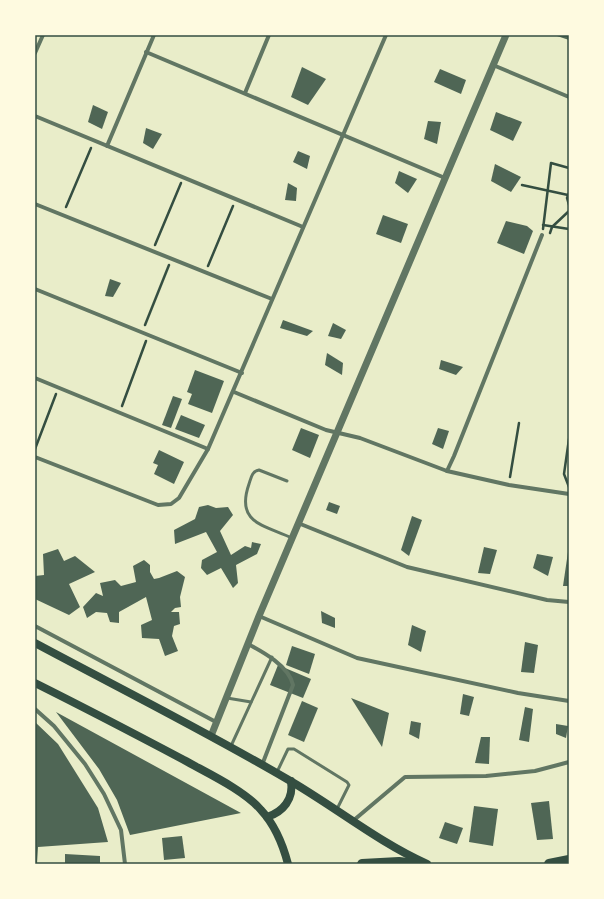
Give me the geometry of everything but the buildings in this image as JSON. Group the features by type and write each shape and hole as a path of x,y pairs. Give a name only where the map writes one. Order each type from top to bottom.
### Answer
{"main road":[{"path":"35,644 211,736 276,772 337,809 405,854 427,864"},
{"path":"35,683 217,778 253,802 266,817 284,848 288,864"},
{"path":"266,817 278,812 286,804 291,793 291,781"},
{"path":"549,864 569,860"},
{"path":"362,864 398,862 416,864"}],"street":[{"path":"35,54 43,35"},
{"path":"107,146 154,35"},
{"path":"244,93 269,35"},
{"path":"35,457 158,505 171,504 179,498 208,449 234,392 272,299 386,35"},
{"path":"211,736 298,523 506,35"},
{"path":"146,52 445,178"},
{"path":"493,65 569,97"},
{"path":"35,116 303,227"},
{"path":"35,204 272,299"},
{"path":"447,471 542,235"},
{"path":"35,289 242,372"},
{"path":"35,378 208,449"},
{"path":"234,392 326,430 337,431 360,438 447,471 509,485 569,494"},
{"path":"298,523 407,567 547,600 569,602"},
{"path":"259,616 357,658 518,693 569,701"},
{"path":"35,626 216,722"},
{"path":"248,644 272,657 292,679 293,684 262,765"},
{"path":"35,709 54,726 85,764 104,794 121,830 125,864"},
{"path":"354,820 405,778 486,776 535,770 569,762"}],"lane":[{"path":"287,481 256,470 253,473 247,492 247,506 248,515 253,521 292,538"},
{"path":"231,747 272,657"},
{"path":"226,698 251,702"},
{"path":"276,772 288,749 294,749 347,782 349,785 348,789 337,809"}],"path":[{"path":"62,215 94,141"},
{"path":"542,235 551,163 569,168"},
{"path":"153,251 183,177"},
{"path":"522,185 568,194 567,201 569,205"},
{"path":"205,272 236,199"},
{"path":"542,235 569,211"},
{"path":"543,226 569,228"},
{"path":"142,332 172,259"},
{"path":"120,413 148,335"},
{"path":"35,449 58,388"},
{"path":"509,485 519,423"},
{"path":"569,439 564,474 569,488"}]}
